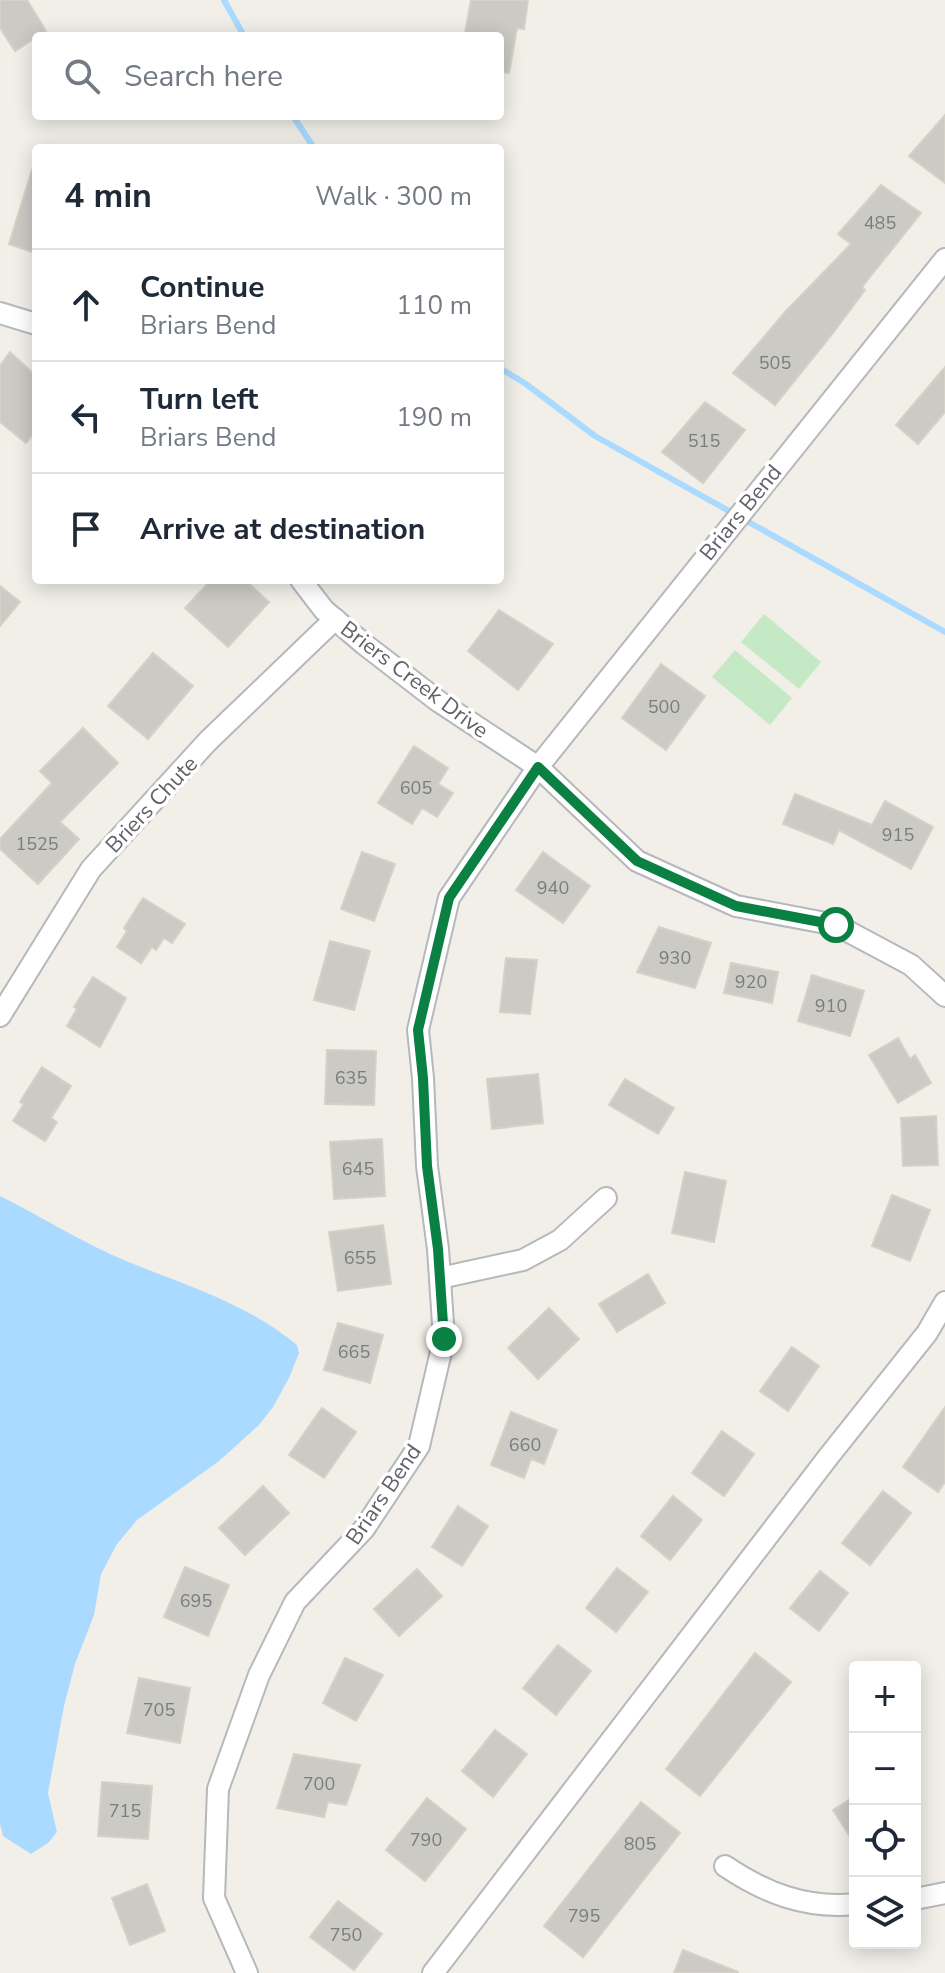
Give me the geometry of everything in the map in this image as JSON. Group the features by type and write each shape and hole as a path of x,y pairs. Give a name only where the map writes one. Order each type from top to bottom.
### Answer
{"street":[{"name":"Briars Bend","path":"247,1973 214,1898 218,1789 259,1675 295,1602 364,1529 419,1446 444,1339 427,1166 418,1030 449,898 538,767 945,259"},
{"path":"0,313 32,323"},
{"name":"Briers Creek Drive","path":"304,584 324,610 438,701 538,767"},
{"name":"Briers Chute","path":"0,1016 91,869 208,741 335,619"},
{"path":"538,767 637,861 736,906 836,925 911,965 945,996"},
{"path":"440,1278 523,1260 560,1240 606,1198"},
{"path":"433,1973 829,1456 927,1333 945,1302"},
{"path":"725,1866 751,1884 777,1895 804,1903 849,1905"},
{"path":"921,1898 945,1893"}],"green space":[{"path":"764,614 821,662 799,689 741,642"},
{"path":"735,650 792,698 770,725 712,677"}],"water":[{"path":"0,1196 110,1254 193,1287 258,1318 297,1345 299,1353 273,1407 259,1425 219,1461 137,1520 117,1544 101,1574 94,1615 75,1664 64,1706 48,1793 57,1832 48,1843 31,1854 3,1836 0,1824"}],"building":[{"path":"0,0 27,0 46,31 32,32 32,40 15,51 0,28"},
{"path":"471,0 528,0 524,29 517,28 509,73 504,72 504,32 465,32"},
{"path":"945,115 945,183 909,156"},
{"path":"32,170 32,252 9,244"},
{"path":"881,185 921,213 862,287 865,290 830,337 775,405 733,373 786,311 851,244 838,234"},
{"path":"10,352 32,372 32,435 26,443 0,422 0,366"},
{"path":"945,367 945,412 918,444 896,425"},
{"path":"705,402 745,430 703,483 662,452"},
{"path":"207,584 249,584 269,602 228,647 185,608"},
{"path":"0,586 20,602 0,626"},
{"path":"499,610 553,644 518,690 468,651"},
{"path":"153,653 193,686 148,739 108,706"},
{"path":"661,664 705,696 666,750 622,718"},
{"path":"83,728 118,763 60,822 79,839 38,884 0,849 0,839 52,783 40,771"},
{"path":"414,746 448,768 438,784 453,793 437,817 422,808 412,824 378,803"},
{"path":"795,794 872,825 885,801 933,827 911,869 839,830 833,844 783,824"},
{"path":"362,852 395,864 374,921 341,909"},
{"path":"543,852 590,886 563,923 516,890"},
{"path":"143,898 185,924 172,943 164,938 156,950 152,947 141,963 117,947 127,931 124,928"},
{"path":"659,927 711,943 695,988 637,972"},
{"path":"330,941 370,951 354,1010 314,1000"},
{"path":"506,958 537,960 530,1014 500,1012"},
{"path":"731,963 778,972 772,1003 724,993"},
{"path":"812,975 864,991 850,1036 798,1021"},
{"path":"93,977 126,998 100,1047 67,1026 77,1009 74,1007"},
{"path":"898,1038 910,1059 915,1055 931,1083 898,1103 869,1055"},
{"path":"327,1050 376,1051 374,1105 325,1104"},
{"path":"42,1067 71,1086 51,1118 57,1122 45,1141 13,1121 24,1104 20,1102"},
{"path":"538,1074 543,1123 492,1129 487,1079"},
{"path":"625,1079 674,1108 658,1134 609,1105"},
{"path":"936,1116 938,1165 903,1166 901,1118"},
{"path":"382,1139 385,1196 334,1199 330,1142"},
{"path":"685,1172 726,1181 714,1242 672,1233"},
{"path":"892,1195 930,1210 910,1261 872,1246"},
{"path":"383,1225 391,1284 338,1291 329,1232"},
{"path":"648,1274 665,1303 617,1332 599,1304"},
{"path":"549,1308 579,1339 538,1379 508,1348"},
{"path":"338,1323 383,1335 370,1383 324,1370"},
{"path":"792,1347 819,1366 788,1411 760,1391"},
{"path":"945,1407 945,1482 938,1492 903,1467"},
{"path":"322,1408 356,1432 324,1478 289,1455"},
{"path":"511,1412 557,1430 544,1464 531,1459 524,1478 491,1465"},
{"path":"722,1431 754,1454 724,1496 692,1473"},
{"path":"263,1486 289,1513 245,1555 219,1528"},
{"path":"883,1491 911,1513 870,1565 842,1543"},
{"path":"673,1496 702,1520 670,1560 641,1536"},
{"path":"458,1506 488,1526 462,1566 432,1547"},
{"path":"185,1567 229,1585 208,1636 164,1617"},
{"path":"617,1568 648,1592 616,1632 586,1608"},
{"path":"417,1569 442,1596 399,1636 374,1609"},
{"path":"820,1571 848,1593 819,1631 790,1608"},
{"path":"558,1645 591,1671 556,1715 523,1688"},
{"path":"755,1653 791,1682 700,1796 666,1769"},
{"path":"345,1658 383,1675 356,1721 323,1703"},
{"path":"139,1678 190,1688 180,1743 127,1733"},
{"path":"495,1730 527,1754 493,1797 462,1771"},
{"path":"294,1754 360,1765 346,1805 328,1802 324,1817 277,1808"},
{"path":"102,1782 152,1786 148,1839 98,1836"},
{"path":"427,1798 466,1829 425,1881 386,1850"},
{"path":"849,1800 849,1835 833,1810"},
{"path":"641,1802 680,1833 583,1957 544,1926"},
{"path":"147,1884 165,1931 130,1945 112,1898"},
{"path":"338,1901 382,1934 354,1970 310,1937"},
{"path":"683,1950 738,1972 738,1973 674,1973"}],"waterway":[{"path":"224,0 242,32"},
{"path":"296,120 311,144"},
{"path":"504,370 595,436 945,632"}],"route":[{"path":"444,1339 438,1249 427,1166 418,1030 449,898 538,767 637,861 736,906 836,925"}]}
